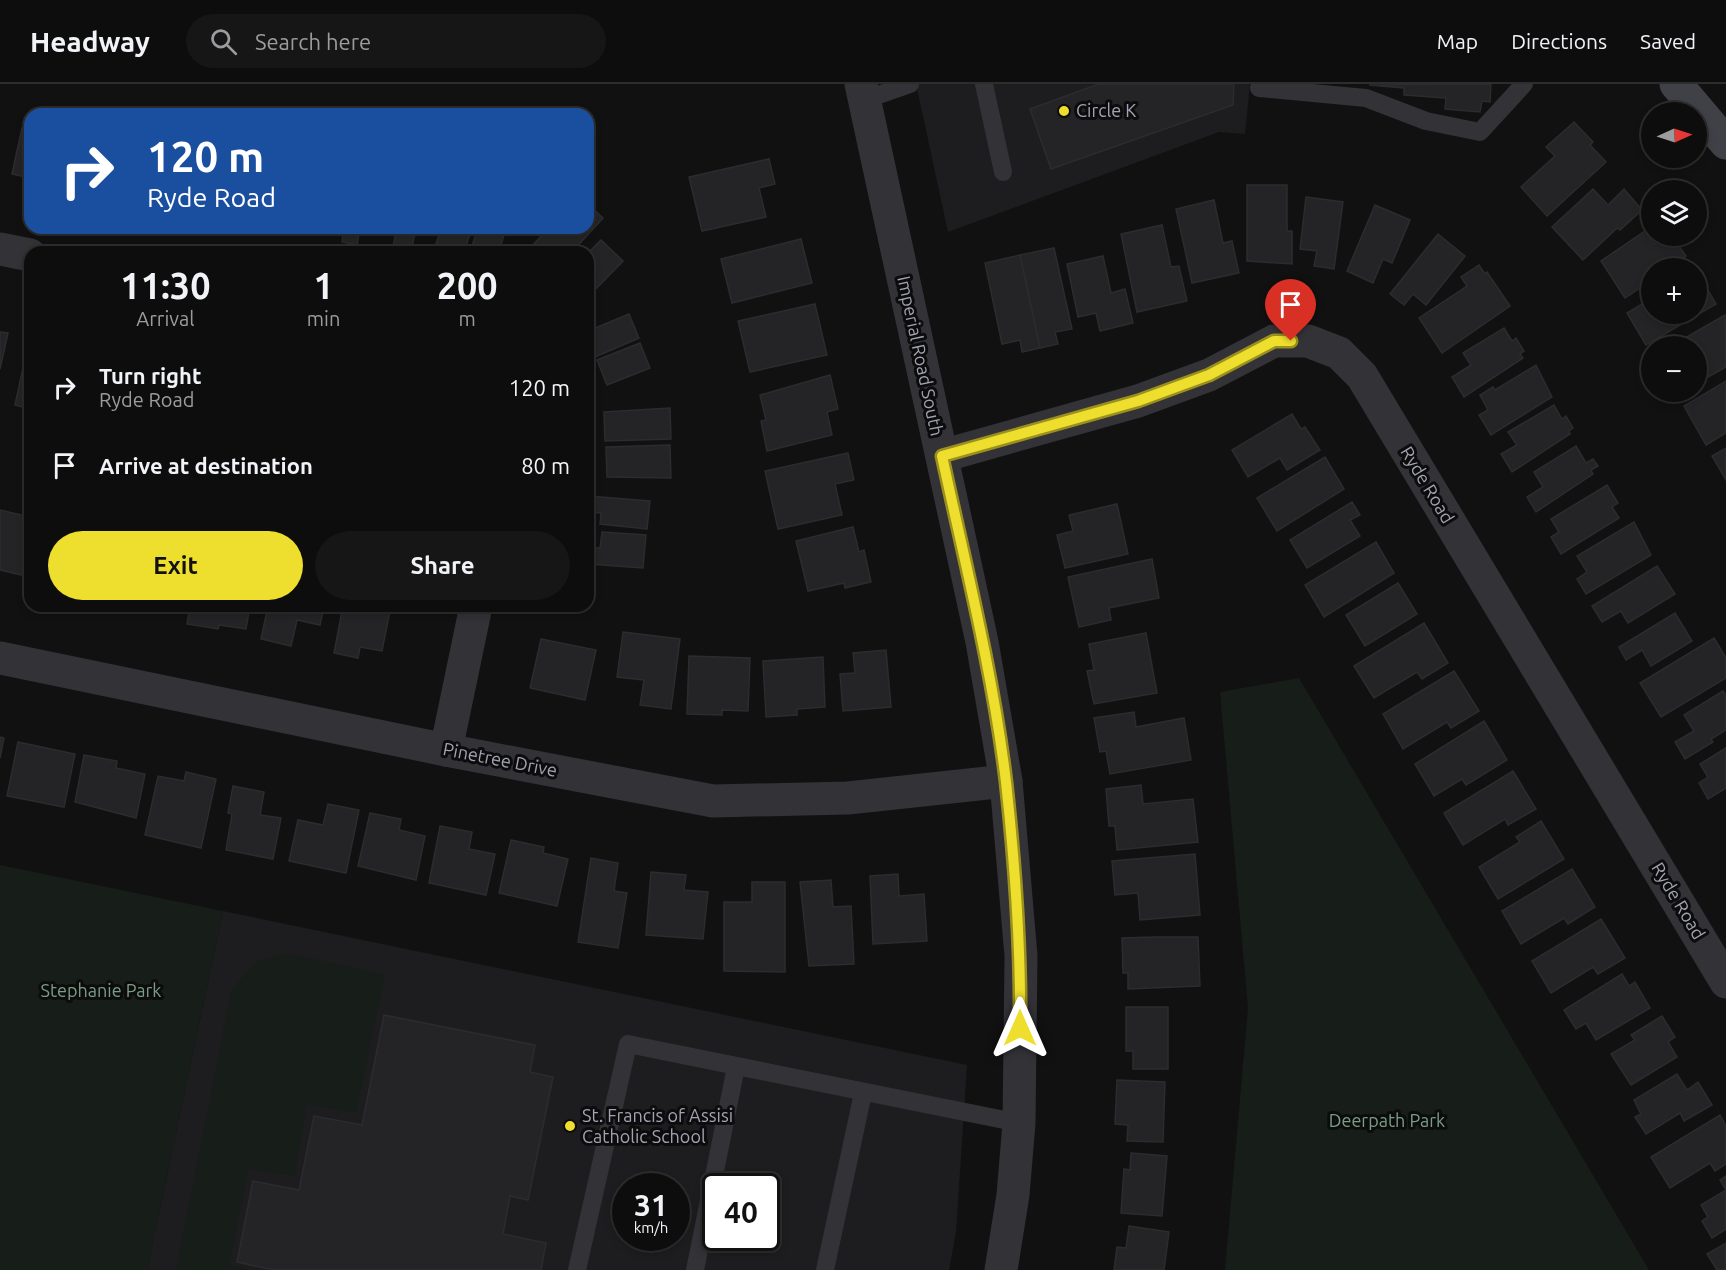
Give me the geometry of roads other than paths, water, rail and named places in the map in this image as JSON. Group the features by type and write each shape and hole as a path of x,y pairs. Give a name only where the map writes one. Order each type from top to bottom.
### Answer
{"main road":[{"path":"1679,85 1726,142"}],"street":[{"name":"Imperial Road South","path":"861,88 982,642 1006,781 1021,956 1019,1123 1013,1195 1001,1270"},
{"path":"0,249 24,254"},
{"name":"Ryde Road","path":"942,456 1138,401 1209,375 1274,341 1308,341 1340,353 1362,376 1726,982"},
{"path":"446,750 475,612"},
{"name":"Pinetree Drive","path":"0,658 446,750 713,801 848,798 1006,781"}],"lane":[{"path":"861,88 909,84"},
{"path":"984,84 1003,172"},
{"path":"1259,88 1366,98 1426,121 1480,132 1524,84"},
{"path":"577,1270 628,1044 1019,1123"},
{"path":"696,1270 736,1067"},
{"path":"825,1270 863,1093"}],"place":[{"name":"Circle K","path":"1064,111"},
{"name":"St. Francis of Assisi Catholic School","path":"570,1126"}],"park label":[{"name":"Stephanie Park","path":"101,991"},
{"name":"Deerpath Park","path":"1387,1121"}]}
